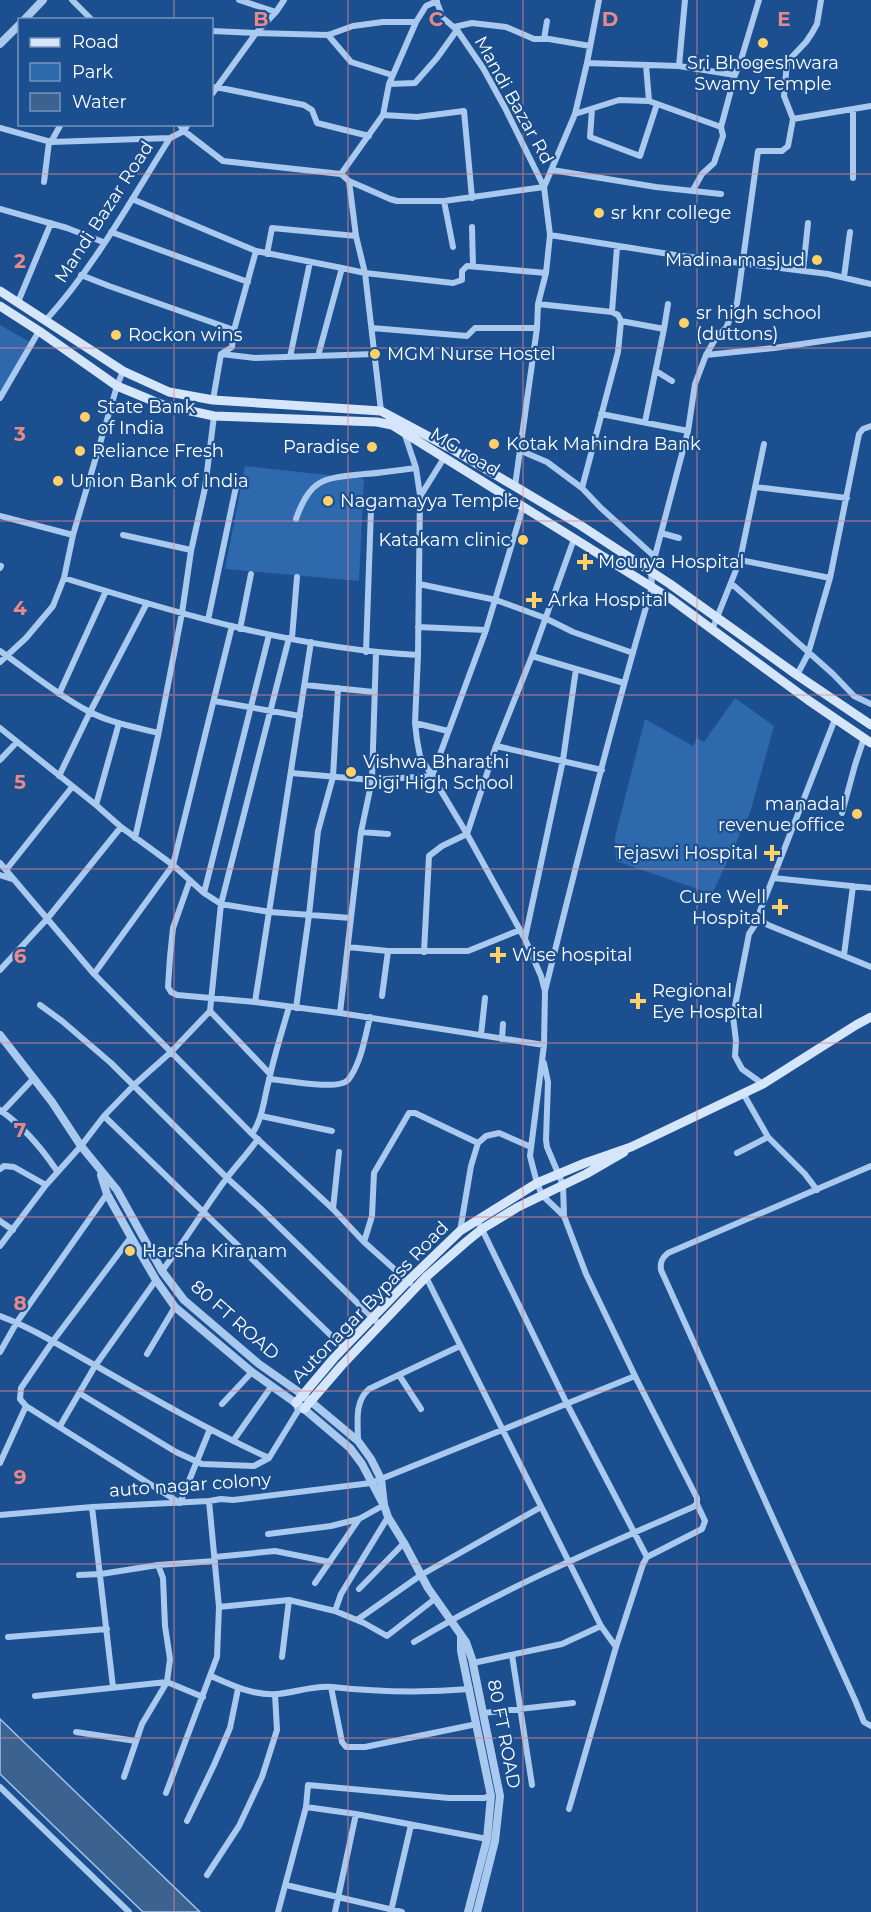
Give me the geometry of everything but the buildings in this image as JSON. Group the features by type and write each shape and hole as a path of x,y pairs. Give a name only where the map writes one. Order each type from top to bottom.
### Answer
{"main road":[{"name":"MG road","path":"0,291 123,371 169,392 213,400 381,411 400,420 580,525 718,617 797,675 871,725"},
{"name":"MG road","path":"0,306 117,386 163,405 214,416 376,422 392,425 671,599 835,719 868,740"},
{"name":"Autonagar Bypass Road","path":"303,1402 344,1348 372,1318 460,1231 477,1219 558,1173 631,1147 763,1084 871,1017"},
{"name":"Autonagar Bypass Road","path":"303,1402 342,1365 426,1277 482,1229 542,1195 613,1160 631,1147"}],"street":[{"path":"26,18 43,0"},
{"path":"72,0 90,18"},
{"path":"239,0 276,12"},
{"path":"213,92 256,33 284,0"},
{"path":"340,174 383,115 392,75 416,22 426,6 437,0"},
{"name":"Mandi Bazar Rd","path":"437,0 443,18 456,29 483,68 544,187"},
{"path":"515,486 537,328 538,304 546,273 550,235 544,187 575,114 599,0"},
{"path":"679,66 685,0"},
{"path":"693,190 702,174 714,163 723,136 721,127 735,75 759,0"},
{"path":"564,1216 542,1195 531,1163 531,1147 543,1060 545,991 582,840 652,587 651,571 688,431 695,384 706,355 717,336 726,328 737,303 758,151 784,150 788,146 793,119 784,96 787,62 806,42 817,24 821,0"},
{"path":"544,39 547,21"},
{"path":"213,31 328,35 353,26 383,22 416,22"},
{"path":"389,84 415,83 437,58 456,29 472,23 506,27 534,39 590,46"},
{"path":"0,44 18,26"},
{"path":"328,35 351,62 392,75"},
{"path":"740,63 787,62"},
{"path":"587,63 679,66 735,75"},
{"path":"646,65 649,101"},
{"path":"216,87 304,105 312,110 317,123 369,136"},
{"path":"575,114 619,100 649,101 721,127"},
{"path":"592,109 590,137 640,156 657,104"},
{"path":"793,119 871,106"},
{"path":"853,110 853,178"},
{"path":"383,115 417,117 464,111 472,198"},
{"path":"44,182 50,142 60,126"},
{"path":"180,126 223,161 340,174 349,181 390,199 444,201 544,187"},
{"path":"184,131 187,126"},
{"path":"0,128 50,142 170,138"},
{"name":"Mandi Bazar Road","path":"46,320 68,296 170,138 184,131"},
{"path":"552,170 656,187 721,194"},
{"path":"349,181 356,236 365,273 381,411"},
{"path":"132,199 256,251 365,273 453,283 462,280 464,267 473,266 546,273"},
{"path":"444,201 453,247"},
{"path":"0,208 103,242"},
{"path":"803,271 808,223"},
{"path":"18,302 51,224"},
{"path":"472,227 473,266"},
{"path":"267,254 272,228 356,236"},
{"path":"111,232 248,282"},
{"path":"844,278 850,232"},
{"path":"550,235 617,247 803,271 871,284"},
{"path":"612,312 617,247"},
{"path":"213,400 221,354 232,347 234,330 256,251"},
{"path":"290,357 310,262"},
{"path":"318,356 342,268"},
{"path":"81,275 234,330"},
{"path":"538,304 612,312 618,315 621,321 618,352 582,488"},
{"path":"645,422 668,304"},
{"path":"621,321 664,329"},
{"path":"372,328 467,336 475,328 537,328"},
{"path":"0,398 39,331"},
{"path":"706,355 871,334"},
{"path":"221,354 255,358 375,354"},
{"path":"0,662 26,638 53,606 64,578 73,535 123,371"},
{"path":"656,371 672,381"},
{"path":"601,414 688,431"},
{"path":"135,838 182,613 191,550 205,488 214,416"},
{"path":"400,420 416,468 420,495 415,723 420,756 467,834 525,939 545,991"},
{"path":"797,675 808,654 830,578 859,434 863,429 871,426"},
{"path":"712,630 740,560 764,444"},
{"path":"519,450 547,462 582,488 655,557"},
{"path":"420,495 444,458"},
{"path":"296,519 303,498 318,483 336,476 416,468"},
{"path":"208,620 237,482"},
{"path":"756,488 846,498"},
{"path":"432,776 486,630 523,507"},
{"path":"366,652 371,509"},
{"path":"0,516 73,535"},
{"path":"660,533 679,538"},
{"path":"123,535 191,550"},
{"path":"424,952 429,856 442,846 467,834 496,746 532,656 574,538"},
{"path":"740,560 830,578"},
{"path":"240,628 251,574"},
{"path":"64,578 182,613 269,635 366,652 418,655"},
{"path":"0,1246 57,1171 81,1146 104,1116 210,1011 221,904 291,638 297,578"},
{"path":"419,584 495,600 545,618 573,632 633,653"},
{"path":"732,584 833,674 854,696 871,704"},
{"path":"59,694 106,591"},
{"path":"59,776 147,603"},
{"path":"94,974 173,865 232,626"},
{"path":"418,627 486,630"},
{"path":"204,893 269,635"},
{"path":"255,1002 311,642"},
{"path":"0,651 59,694 90,712 119,723 158,733"},
{"path":"339,1012 361,832 372,780 376,653"},
{"path":"532,656 624,683"},
{"path":"525,939 562,760 576,669"},
{"path":"305,685 374,692"},
{"path":"252,1134 258,1126 270,1076 293,1007 309,915 318,831 333,777 338,688"},
{"path":"214,701 300,717"},
{"path":"763,1084 742,1069 735,1056 733,1016 749,934 760,917 760,911 835,719"},
{"path":"96,805 119,723"},
{"path":"415,723 448,731"},
{"path":"0,728 96,805 121,828 173,865 204,893 221,904 270,912 351,918"},
{"path":"842,813 852,774 868,740"},
{"path":"0,760 16,743"},
{"path":"496,746 602,770"},
{"path":"291,772 372,780 432,776"},
{"path":"6,870 72,787"},
{"path":"0,970 47,919 121,828"},
{"path":"361,832 388,834"},
{"path":"0,863 94,974 258,1140 415,1289"},
{"path":"0,875 13,880"},
{"path":"773,878 871,888"},
{"path":"190,880 173,928 168,987 177,995 339,1012 544,1045"},
{"path":"844,955 853,886"},
{"path":"760,917 768,925 871,967"},
{"path":"348,947 388,951 468,951 520,930"},
{"path":"381,996 388,951"},
{"path":"481,1035 485,998"},
{"path":"40,1005 70,1028 134,1086 226,1178 380,1325"},
{"path":"210,1011 270,1076 332,1085 348,1080 357,1063 370,1017"},
{"path":"501,1039 503,1024"},
{"name":"80 FT ROAD","path":"0,1035 34,1078 81,1146 117,1190 162,1270 184,1300 277,1378 350,1448 362,1464 384,1505"},
{"path":"543,1060 548,1082 546,1140 563,1185 564,1216 586,1274 697,1498 697,1504 705,1521 702,1529 647,1557 643,1564 616,1647 569,1809"},
{"path":"34,1078 1,1111 32,1136 57,1171"},
{"path":"743,1093 768,1137 818,1190"},
{"path":"364,1242 372,1216 374,1173 409,1113 415,1113 478,1143"},
{"path":"104,1116 344,1348"},
{"path":"261,1116 332,1131"},
{"path":"460,1231 471,1166 478,1143 486,1136 499,1133 531,1147"},
{"path":"737,1153 768,1137"},
{"path":"162,1270 226,1178 242,1162 258,1140"},
{"path":"333,1209 339,1152"},
{"path":"871,1166 668,1253 662,1257 661,1270 864,1722 871,1726"},
{"path":"1,1167 14,1167 46,1185"},
{"name":"80 FT ROAD","path":"99,1169 107,1194 130,1237 156,1280 176,1306 271,1387 303,1402 358,1441 371,1459 381,1479 388,1517 421,1575 470,1648 500,1796 495,1841 476,1898 468,1912"},
{"path":"0,1352 17,1322 107,1194"},
{"path":"477,1219 567,1404 636,1532 647,1557"},
{"path":"0,1221 13,1230"},
{"path":"130,1237 21,1388 20,1399 26,1406 180,1503 210,1429"},
{"path":"426,1277 601,1626 616,1647"},
{"path":"60,1426 95,1366 156,1280"},
{"path":"147,1354 176,1306"},
{"path":"0,1316 17,1322 53,1341 210,1429 269,1458"},
{"path":"358,1441 360,1400 369,1389 460,1346"},
{"path":"222,1404 252,1372"},
{"path":"399,1375 422,1409"},
{"name":"auto nagar colony","path":"0,1515 92,1507 233,1500 371,1483 635,1376"},
{"path":"233,1441 271,1387"},
{"path":"79,1393 176,1452 202,1464 254,1466 269,1458 303,1402"},
{"path":"0,1463 26,1406"},
{"path":"166,1793 217,1657 219,1607 209,1501"},
{"path":"414,1642 451,1620 569,1561 697,1504"},
{"path":"268,1534 331,1526 359,1519 384,1505"},
{"path":"92,1507 113,1687"},
{"path":"357,1620 421,1575 541,1507"},
{"path":"335,1611 341,1594 388,1517"},
{"path":"315,1583 359,1519"},
{"path":"360,1589 404,1543"},
{"path":"79,1575 275,1551 330,1562"},
{"path":"124,1777 142,1724 167,1682 170,1659 165,1626 163,1578 158,1565"},
{"path":"219,1607 289,1600 335,1611 387,1636 436,1598"},
{"path":"282,1658 289,1600"},
{"path":"473,1663 562,1644 601,1626"},
{"path":"8,1637 107,1629"},
{"name":"80 FT ROAD","path":"461,1636 461,1651 490,1797 486,1839 476,1898 477,1912"},
{"path":"512,1654 532,1785"},
{"path":"211,1676 238,1689 274,1694 331,1687 426,1692 470,1689"},
{"path":"35,1696 167,1682 203,1697"},
{"path":"331,1687 342,1743 346,1747 365,1747 477,1724"},
{"path":"187,1821 230,1728 238,1689"},
{"path":"207,1875 239,1826 262,1777 277,1730 274,1694"},
{"path":"484,1713 573,1702"},
{"path":"75,1732 136,1742"},
{"path":"278,1912 306,1807 308,1785 449,1798 490,1797"},
{"path":"0,1787 129,1912"},
{"path":"306,1807 356,1814 486,1839"},
{"path":"335,1912 356,1814"},
{"path":"391,1911 411,1825"},
{"path":"286,1885 402,1912"}],"green space":[{"path":"0,325 30,342 0,392"},
{"path":"245,466 364,479 359,581 225,569"},
{"path":"735,698 774,726 750,813 712,894 616,861 615,837 645,719 693,746 697,738 704,742"}],"water":[{"path":"0,1719 200,1912 143,1912 0,1774"}],"place":[{"name":"Sri Bhogeshwara Swamy Temple","path":"763,43"},
{"name":"sr knr college","path":"599,213"},
{"name":"Madina masjud","path":"817,260"},
{"name":"sr high school (duttons)","path":"684,323"},
{"name":"Rockon wins","path":"116,335"},
{"name":"MGM Nurse Hostel","path":"375,354"},
{"name":"State Bank of India","path":"85,417"},
{"name":"Kotak Mahindra Bank","path":"494,444"},
{"name":"Paradise","path":"372,447"},
{"name":"Reliance Fresh","path":"80,451"},
{"name":"Union Bank of India","path":"58,481"},
{"name":"Nagamayya Temple","path":"328,501"},
{"name":"Katakam clinic","path":"523,540"},
{"name":"Mourya Hospital","path":"585,562"},
{"name":"Arka Hospital","path":"534,600"},
{"name":"Vishwa Bharathi Digi High School","path":"351,772"},
{"name":"manadal revenue office","path":"857,814"},
{"name":"Tejaswi Hospital","path":"772,853"},
{"name":"Cure Well Hospital","path":"780,907"},
{"name":"Wise hospital","path":"498,955"},
{"name":"Regional Eye Hospital","path":"638,1001"},
{"name":"Harsha Kiranam","path":"130,1251"}]}
